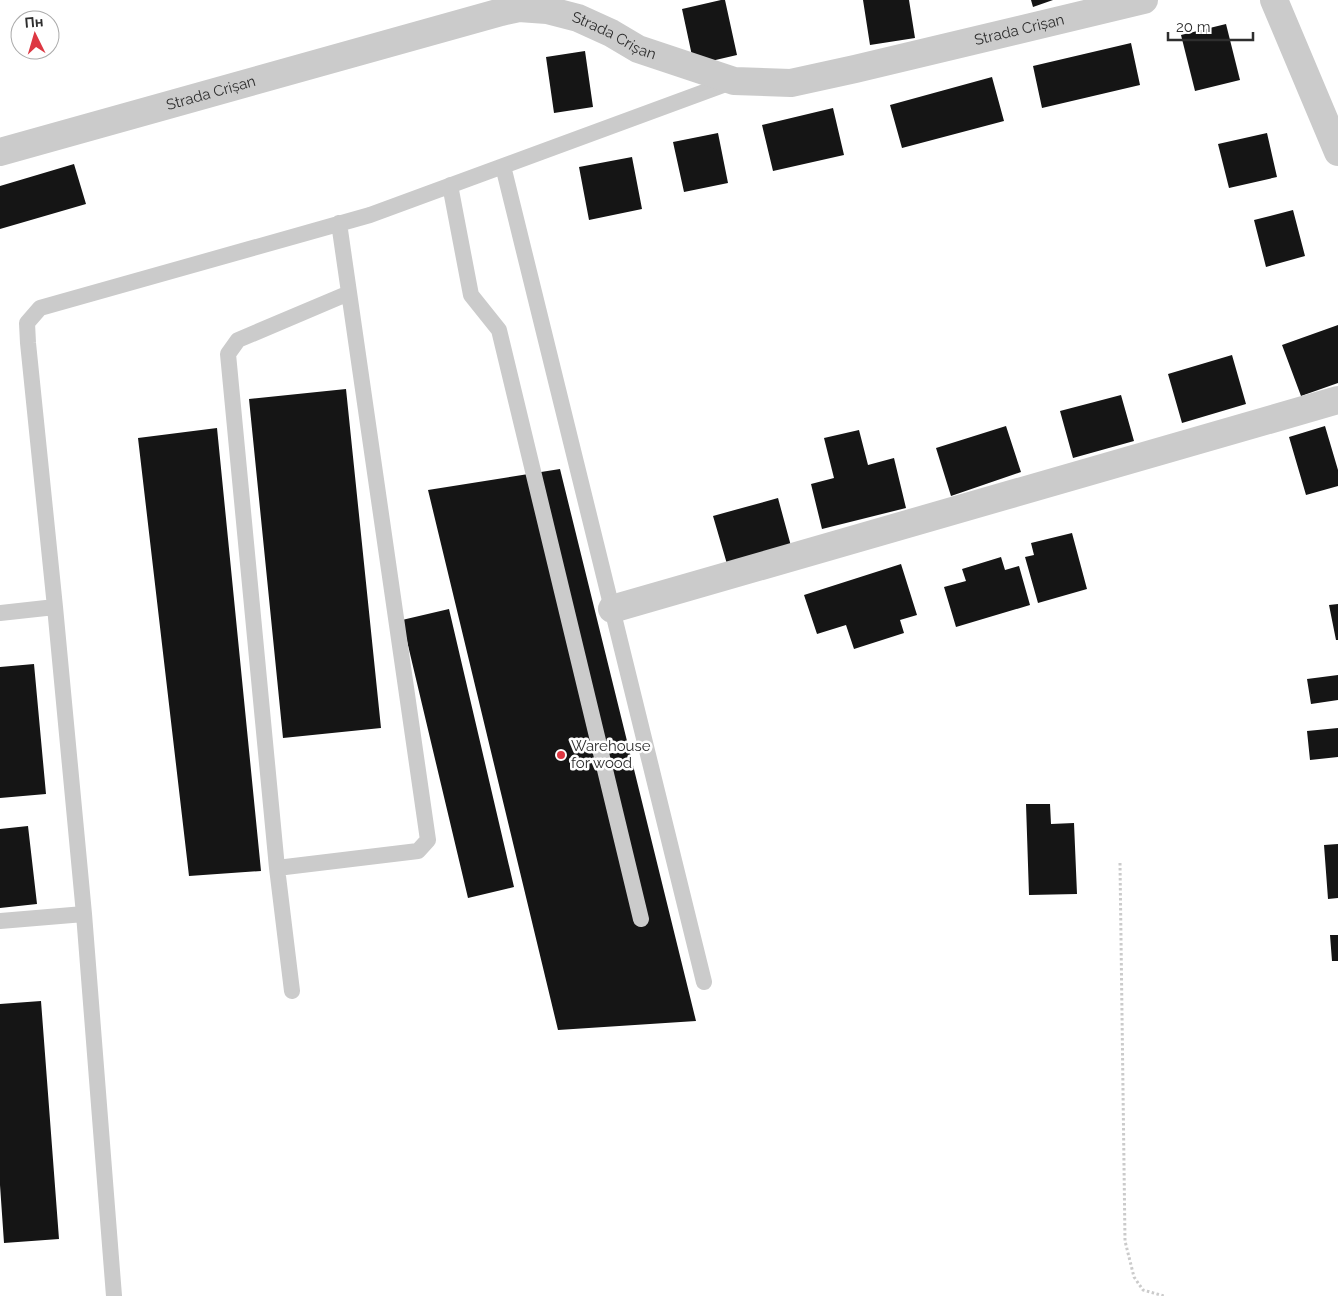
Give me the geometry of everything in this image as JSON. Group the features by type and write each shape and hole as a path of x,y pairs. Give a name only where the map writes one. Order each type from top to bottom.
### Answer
{"street":[{"name":"Strada Crișan","path":"0,152 519,8 547,10 578,18 611,33 638,49 734,81 791,83 1144,0"},
{"path":"1274,0 1338,152"},
{"path":"612,609 1338,400"}],"lane":[{"path":"114,1296 84,914 28,344 28,322 40,308 370,215 734,81"},
{"path":"503,166 704,982"},
{"path":"450,185 471,295 499,330 641,920"},
{"path":"277,868 418,851 428,840 339,223"},
{"path":"292,991 277,868 228,354 238,340 349,293"},
{"path":"0,613 55,607"},
{"path":"0,921 84,914"}],"path":[{"path":"1120,863 1125,1241 1134,1277 1143,1290 1164,1296"}],"building":[{"path":"725,0 737,55 694,65 682,9"},
{"path":"863,0 909,0 915,38 870,45"},
{"path":"1031,0 1053,0 1033,7"},
{"path":"1226,24 1240,80 1195,91 1181,35"},
{"path":"1131,43 1140,85 1042,108 1033,66"},
{"path":"585,51 593,107 554,113 546,57"},
{"path":"992,77 1004,121 902,148 890,105"},
{"path":"833,108 844,155 773,171 762,125"},
{"path":"718,133 728,183 684,192 673,142"},
{"path":"1267,133 1277,177 1229,188 1218,144"},
{"path":"632,157 642,209 589,220 579,167"},
{"path":"74,164 86,204 0,229 0,186"},
{"path":"1293,210 1305,256 1266,267 1254,220"},
{"path":"1338,325 1338,383 1301,396 1282,345"},
{"path":"1232,355 1246,404 1182,423 1168,374"},
{"path":"346,389 381,728 283,738 249,399"},
{"path":"1121,395 1134,441 1073,458 1060,411"},
{"path":"1006,426 1021,472 951,496 936,448"},
{"path":"1325,426 1338,470 1338,486 1306,495 1289,437"},
{"path":"217,428 261,871 189,876 138,438"},
{"path":"859,430 868,465 894,458 906,508 822,529 811,484 834,478 824,438"},
{"name":"Warehouse for wood","path":"560,469 696,1021 558,1030 428,490"},
{"path":"778,498 791,546 727,564 713,516"},
{"path":"1072,533 1087,589 1038,603 1025,557 1034,555 1031,543"},
{"path":"1001,557 1005,570 1019,566 1030,605 956,627 944,587 966,581 962,569"},
{"path":"901,564 917,615 900,620 904,633 854,649 846,625 817,634 804,595"},
{"path":"1338,604 1338,640 1336,640 1329,605"},
{"path":"449,609 514,887 468,898 402,620"},
{"path":"34,664 46,794 0,798 0,667"},
{"path":"1338,675 1338,700 1311,704 1307,679"},
{"path":"1338,728 1338,757 1310,760 1307,731"},
{"path":"1026,804 1050,804 1051,824 1074,823 1077,894 1029,895"},
{"path":"28,826 37,904 0,908 0,829"},
{"path":"1338,844 1338,898 1328,899 1324,845"},
{"path":"1330,935 1338,935 1338,961 1332,961"},
{"path":"41,1001 59,1239 4,1243 0,1185 0,1004"}],"place":[{"name":"Warehouse for wood","path":"561,755"}]}
